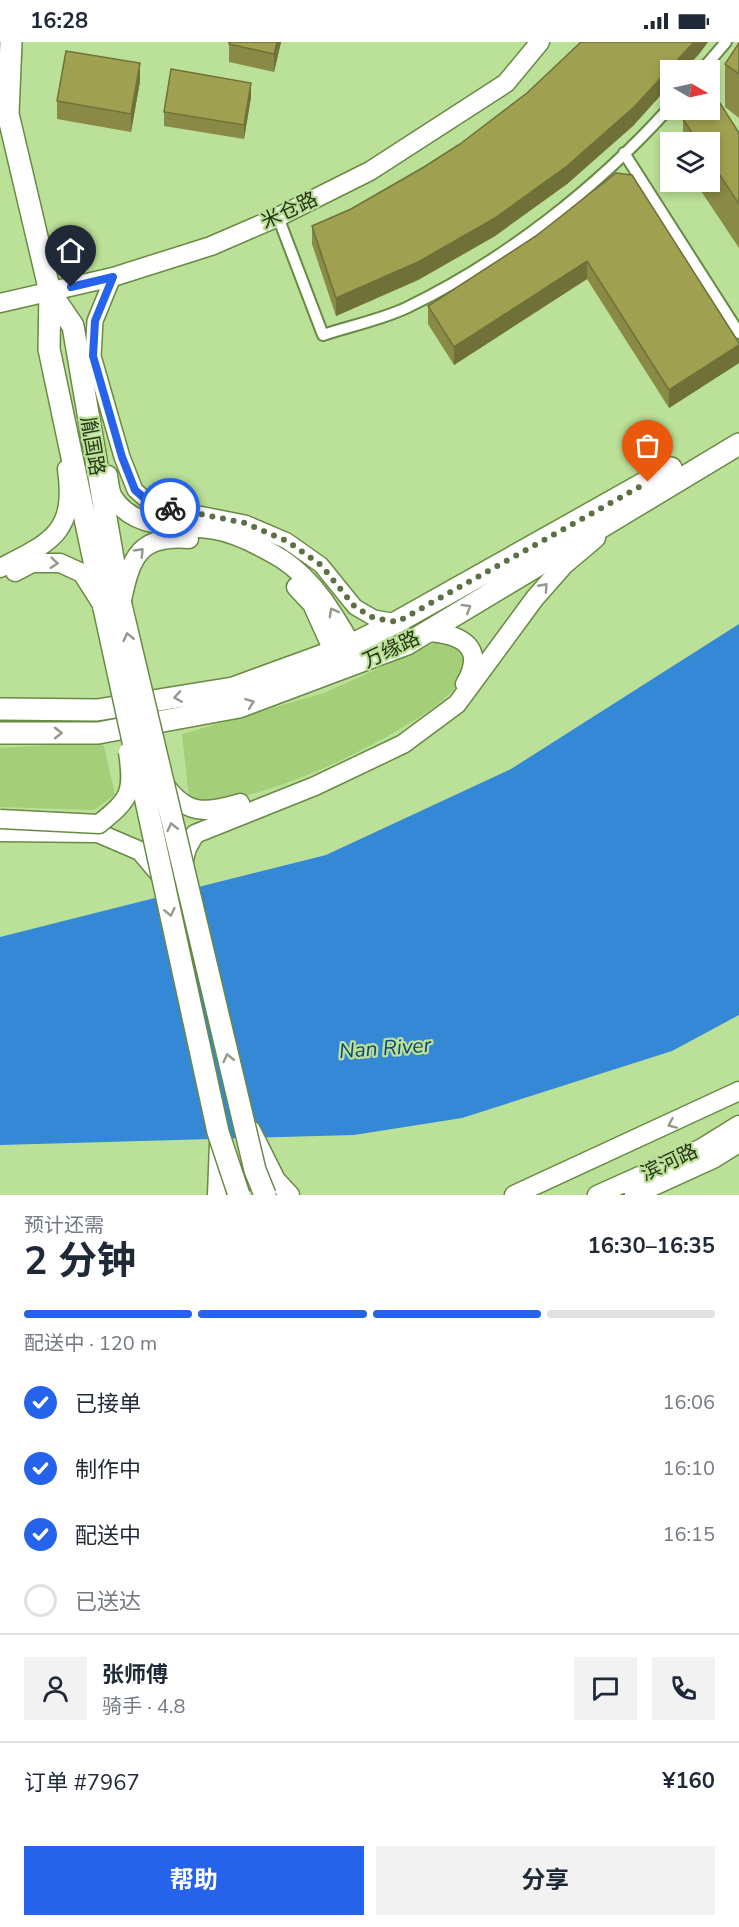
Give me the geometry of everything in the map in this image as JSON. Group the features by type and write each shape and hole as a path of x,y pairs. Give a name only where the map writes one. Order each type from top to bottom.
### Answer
{"main road":[{"name":"胤国路","path":"11,42 8,114 50,292 49,348 112,607"},
{"name":"胤国路","path":"50,292 73,326 112,607"},
{"name":"万缘路","path":"0,733 98,733 240,707 347,657 397,622 739,428"},
{"name":"万缘路","path":"2,708 97,710 233,688 347,657 407,644 739,444"},
{"path":"112,607 161,778 255,1170 265,1195"},
{"path":"112,607 162,877 218,1132 239,1195"}],"street":[{"name":"米仓路","path":"0,303 113,277 211,246 278,217 369,171 506,83 540,42"},
{"path":"711,60 726,42"},
{"path":"278,217 323,335 404,309 522,238 624,153 660,117"},
{"path":"624,153 739,333"},
{"path":"113,277 95,321 93,356 122,457 135,490 152,505 245,523 287,541 321,565 355,607 374,618 397,622"},
{"path":"73,326 84,361 112,496 126,510 149,524 215,530 260,546 284,561 327,601 347,657"},
{"path":"0,568 40,547 62,529 68,506 70,487 49,348"},
{"path":"161,778 174,798 191,809 215,811 309,782 403,744 457,704 535,598 564,565 629,509"},
{"path":"0,819 99,824 121,807 129,795 130,769 112,607 129,565 143,547 168,537 216,541 257,558 283,573 312,604 347,657"},
{"path":"0,580 32,563 60,562 82,573 112,607"},
{"path":"182,868 187,848 195,834 372,756 459,694 472,671 472,655 465,641 451,634 428,632"},
{"path":"0,832 98,833 140,851 162,877"},
{"path":"237,1096 276,1180 290,1195"},
{"path":"514,1195 732,1096"},
{"name":"滨河路","path":"597,1195 702,1148 739,1125"},
{"path":"217,1195 218,1132"},
{"name":"滨河路","path":"634,1195 713,1159 739,1143"}],"green space":[{"path":"453,642 465,655 466,674 445,698 394,732 322,769 283,784 247,795 215,800 189,798 182,734 324,693 435,643"},
{"path":"103,742 115,795 94,810 0,807 0,748"}],"water":[{"name":"Nan River","path":"739,624 739,1015 672,1051 462,1118 354,1135 0,1145 0,937 326,855 511,769"}],"building":[{"path":"229,42 277,42 274,54 229,44"},
{"path":"581,42 694,42 677,60 660,60 660,79 634,107 567,166 495,218 418,262 336,298 312,226 351,209 424,167 460,144 527,93"},
{"path":"739,43 739,74 725,64"},
{"path":"66,51 140,63 131,114 57,101"},
{"path":"171,69 251,83 244,125 164,112"},
{"path":"720,103 739,133 739,204 720,175 720,132 691,132 684,120 720,120"},
{"path":"616,173 632,175 739,345 669,390 587,261 454,347 428,306 536,236"}],"way so far":[{"path":"170,508 245,523 287,541 321,565 355,607 374,618 397,622 648,482"}],"route":[{"path":"71,287 113,277 95,321 93,356 122,457 135,490 152,505 170,508"}]}
